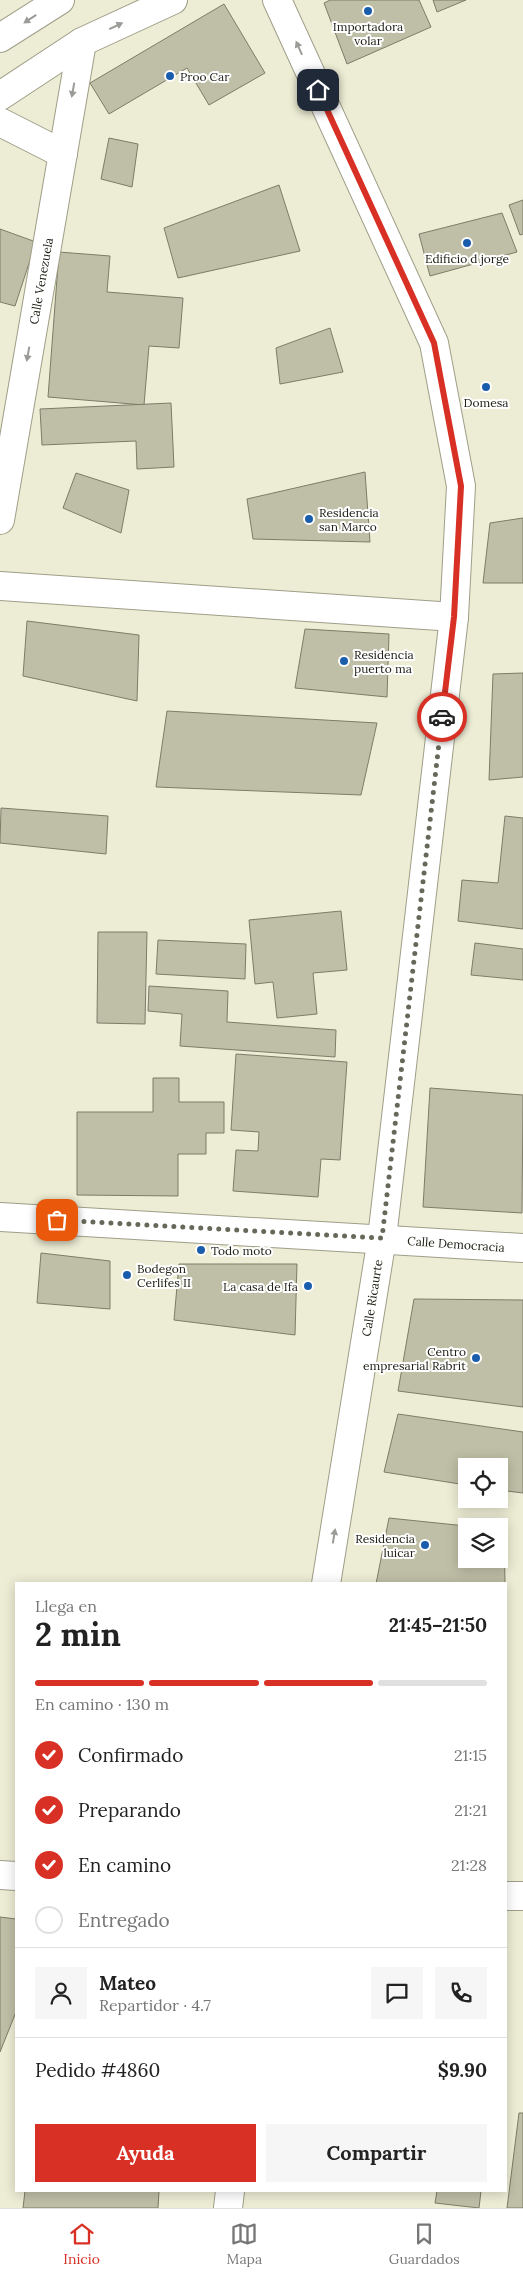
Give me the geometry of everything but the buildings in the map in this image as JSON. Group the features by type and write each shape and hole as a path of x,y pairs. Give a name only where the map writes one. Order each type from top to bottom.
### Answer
{"street":[{"path":"0,38 60,0"},
{"path":"0,96 82,42 172,0"},
{"name":"Calle Ricaurte","path":"278,0 434,343 461,486 454,617 382,1238 326,1582"},
{"name":"Calle Venezuela","path":"0,520 82,42"},
{"path":"0,122 63,154"},
{"path":"0,586 454,617"},
{"name":"Calle Democracia","path":"0,1217 382,1238 523,1248"},
{"path":"0,1875 15,1876"},
{"path":"507,1896 523,1896"},
{"path":"228,2208 230,2192"}],"way so far":[{"path":"57,1220 382,1238 442,717"}],"place":[{"name":"Importadora volar","path":"368,11"},
{"name":"Proo Car","path":"170,76"},
{"name":"Edificio d jorge","path":"467,243"},
{"name":"Domesa","path":"486,387"},
{"name":"Residencia san Marco","path":"309,519"},
{"name":"Residencia puerto ma","path":"344,661"},
{"name":"Todo moto","path":"201,1250"},
{"name":"Bodegon Cerlifes II","path":"127,1275"},
{"name":"La casa de Ifa","path":"308,1286"},
{"name":"Centro empresarial Rabrit","path":"476,1358"},
{"name":"Residencia luicar","path":"425,1545"}],"route":[{"path":"318,90 434,343 461,486 454,617 442,717"}]}
